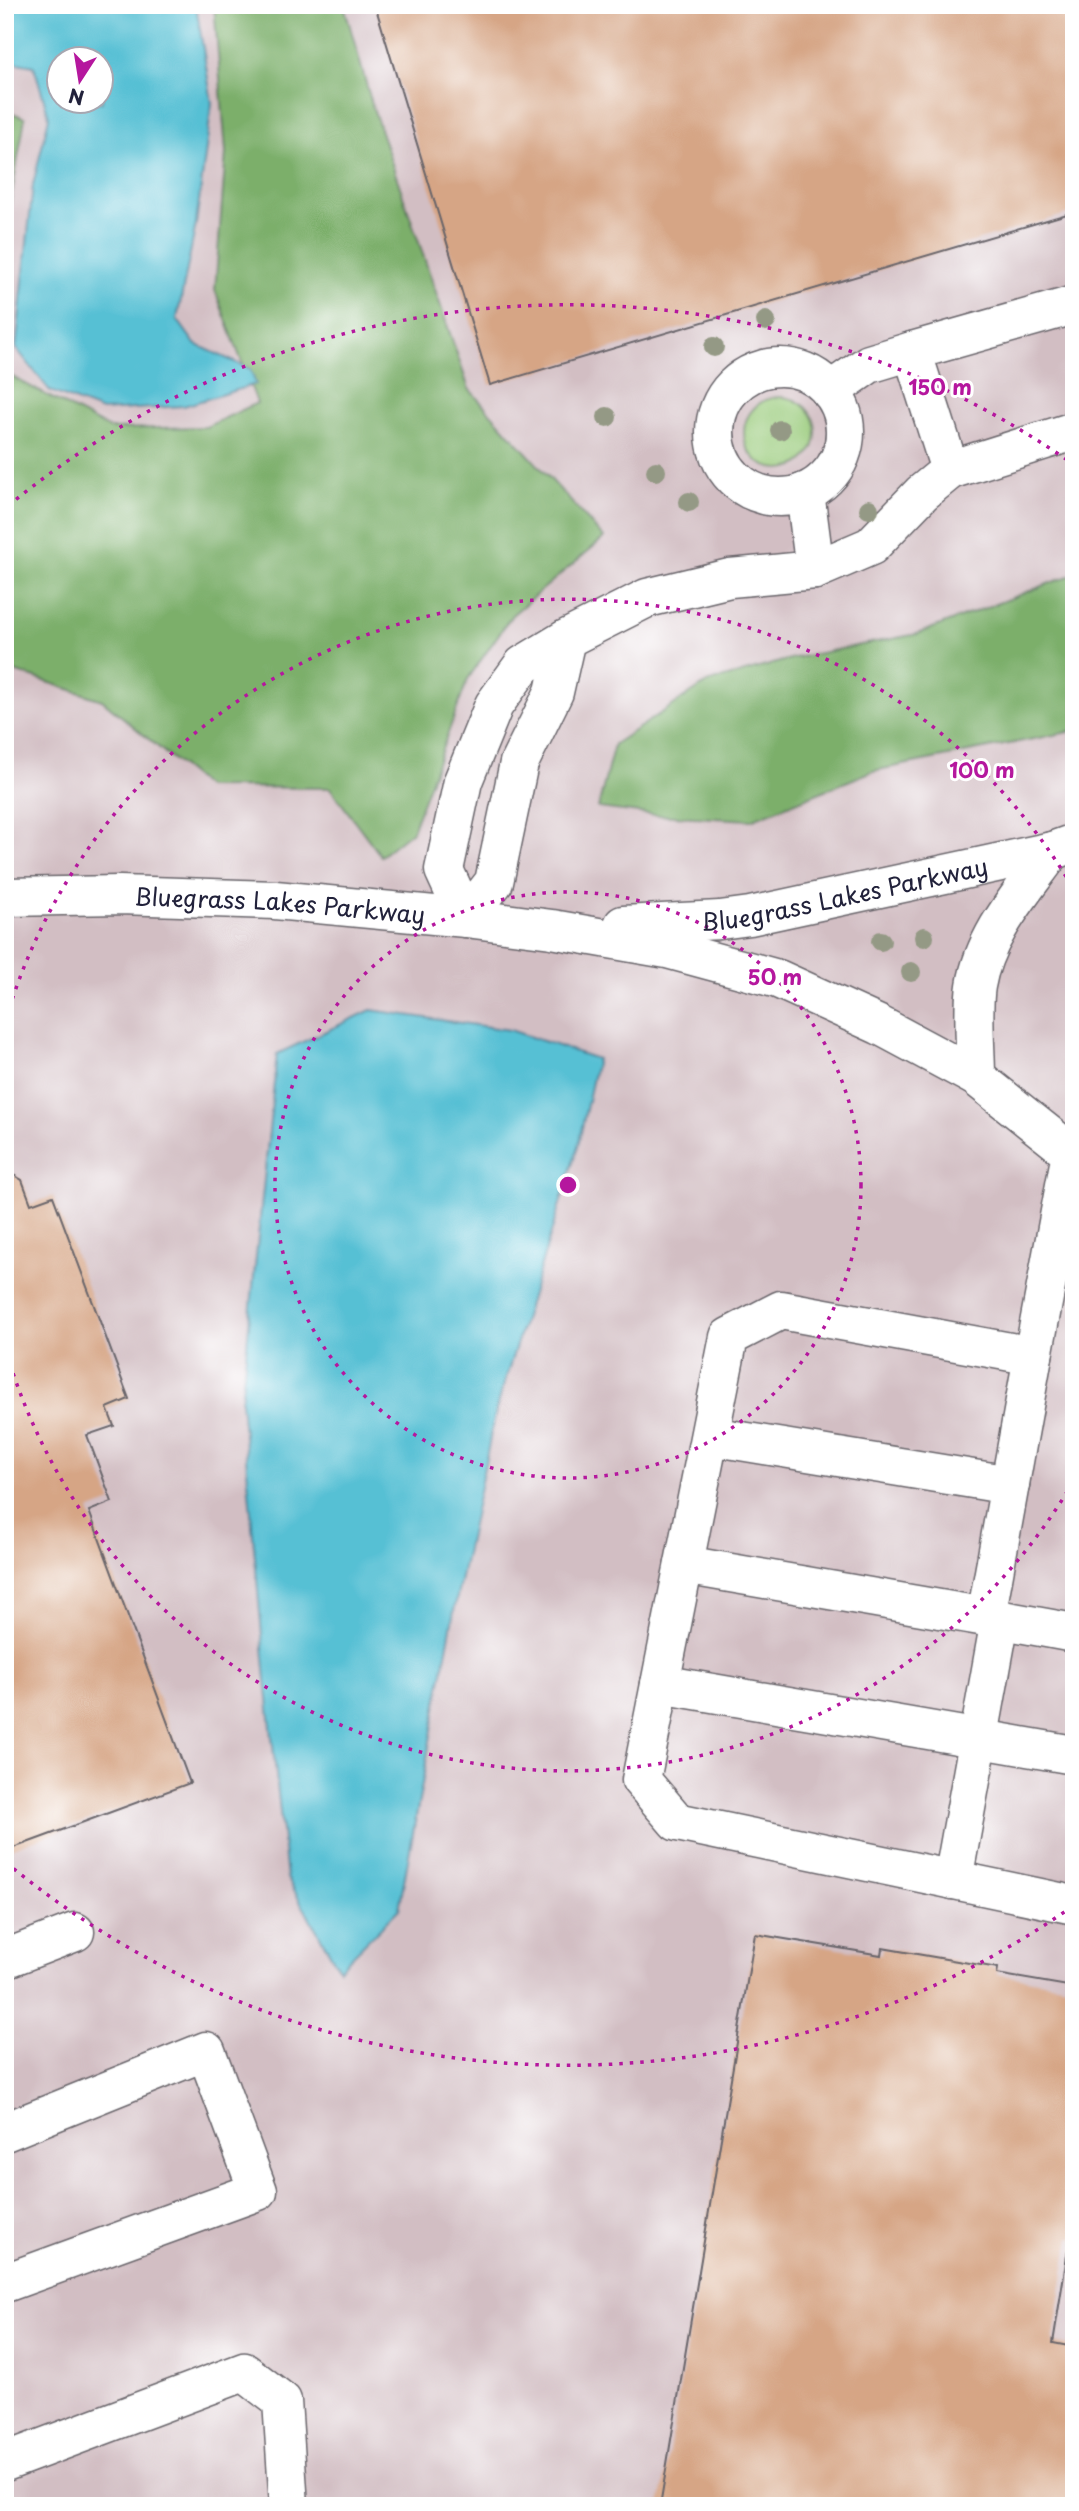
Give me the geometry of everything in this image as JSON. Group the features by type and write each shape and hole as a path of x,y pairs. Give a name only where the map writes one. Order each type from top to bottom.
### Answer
{"street":[{"path":"830,391 869,364 1074,306"},
{"path":"912,351 950,470"},
{"path":"771,367 793,368 814,376 830,391 841,407 845,428 844,448 835,466 822,481 805,492 783,497 761,494 741,484 726,468 717,448 715,426 720,405 732,387 750,373 771,367"},
{"path":"566,639 554,692 519,763 494,882 466,918 444,870 463,781 494,705 523,665 566,639 646,597 730,578 815,570 871,546 922,493 950,470 1074,431"},
{"path":"805,492 815,570"},
{"name":"Bluegrass Lakes Parkway","path":"552,929 750,916 1063,847"},
{"name":"Bluegrass Lakes Parkway","path":"976,1077 975,987 985,954 1001,923 1063,847"},
{"name":"Bluegrass Lakes Parkway","path":"5,897 120,895 275,900 466,918 552,929 667,949 778,979 879,1025 976,1077 1072,1154"},
{"path":"953,1880 979,1739 1010,1485 1072,1154"},
{"path":"1033,1356 780,1310 729,1337 641,1780 677,1822 1074,1905"},
{"path":"710,1436 1010,1485"},
{"path":"684,1565 1074,1633"},
{"path":"660,1684 1074,1755"},
{"path":"5,1959 75,1932"},
{"path":"5,2132 206,2052 258,2191 5,2283"},
{"path":"5,2462 244,2372 282,2401 289,2506"}],"shaded area":[{"path":"5,5 1074,5 1074,2506 5,2506"}],"green space":[{"path":"214,5 344,5 373,108 469,389 604,538 512,615 468,679 412,831 381,856 330,788 206,787 102,700 5,668 5,373 110,429 206,427 257,403 215,290 226,152"},
{"path":"5,110 25,118 5,232"},
{"path":"780,397 794,400 806,407 813,419 816,433 813,447 806,459 794,466 780,469 766,466 754,459 747,447 744,433 747,419 754,407 766,400"},
{"path":"1074,574 1074,731 873,771 751,820 655,815 598,808 614,744 707,683 790,659 917,634"}],"water":[{"path":"5,5 196,5 212,103 196,224 177,319 195,344 250,369 256,384 184,406 102,411 50,391 16,348 33,185 49,116 116,116 116,46 46,46 46,107 34,66 5,61"},
{"path":"371,1010 510,1030 597,1059 578,1146 496,1410 454,1611 399,1909 339,1969 287,1878 241,1402 277,1054"}],"building":[{"path":"375,5 1074,5 1074,212 490,385"},
{"path":"5,1170 22,1180 31,1204 53,1196 129,1399 107,1408 114,1426 87,1435 112,1502 89,1511 190,1783 5,1851"},
{"path":"755,1934 881,1955 882,1948 998,1968 997,1974 1074,1987 1074,2238 1070,2237 1053,2343 1074,2347 1074,2506 660,2506"}]}
